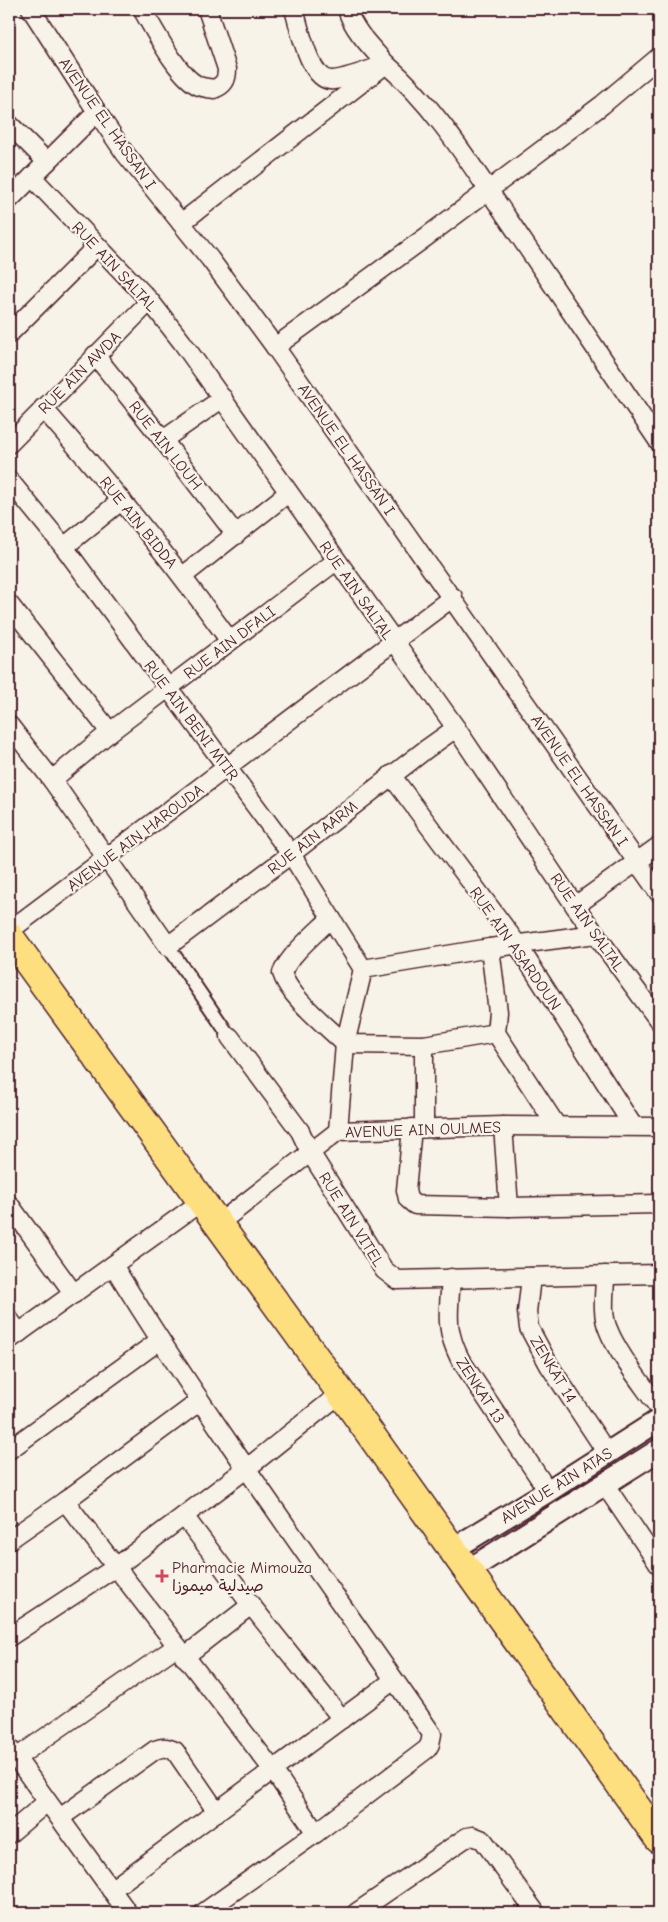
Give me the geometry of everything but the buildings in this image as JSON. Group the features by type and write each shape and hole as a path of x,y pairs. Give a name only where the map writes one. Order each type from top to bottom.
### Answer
{"main road":[{"path":"9,936 341,1392 659,1839"}],"street":[{"name":"AVENUE EL HASSAN I","path":"31,9 124,152 181,223 275,347 453,597 659,893"},
{"path":"142,9 173,60 186,76 198,86 214,89 224,83 227,78 227,69 207,9"},
{"path":"294,9 311,64 322,77 331,81 386,64"},
{"path":"347,9 349,16 368,44 426,103 488,190 659,442"},
{"path":"275,347 609,99 659,57"},
{"path":"181,223 386,64"},
{"path":"9,200 97,112"},
{"path":"9,124 46,162"},
{"name":"RUE AIN SALTAL","path":"32,177 150,301 223,398 336,561 456,728 575,906 659,1021"},
{"path":"9,334 96,246"},
{"name":"RUE AIN AWDA","path":"9,444 150,301"},
{"name":"RUE AIN LOUH","path":"95,355 236,535"},
{"path":"163,440 223,398"},
{"name":"RUE AIN BIDDA","path":"43,408 122,500 183,576 230,641"},
{"name":"RUE AIN BENI MTIR","path":"12,490 64,548 228,768 291,854 363,969"},
{"path":"183,576 288,493"},
{"path":"64,548 122,500"},
{"name":"RUE AIN DFALI","path":"52,780 110,732 336,561"},
{"name":"AVENUE AIN HAROUDA","path":"9,931 395,643 453,597"},
{"path":"9,604 110,732"},
{"path":"9,725 52,780 230,1037"},
{"name":"RUE AIN AARM","path":"168,946 456,728"},
{"name":"RUE AIN ASARDOUN","path":"391,776 517,944 633,1126"},
{"path":"575,906 659,846"},
{"path":"331,918 293,958 282,973 288,987 297,998 345,1044 424,1044 496,1033"},
{"path":"338,1131 345,1044 363,969 490,948 596,934"},
{"path":"490,948 498,1012 496,1033 556,1125"},
{"name":"RUE AIN VITEL","path":"230,1037 300,1131 310,1152 384,1270 391,1277 397,1280 659,1274"},
{"path":"424,1044 418,1128 406,1190 408,1199 411,1202 421,1206 509,1207 659,1204"},
{"name":"AVENUE AIN OULMES","path":"218,1224 338,1131 556,1125 659,1127"},
{"path":"503,1126 509,1207"},
{"path":"12,1331 74,1294 202,1201"},
{"path":"9,1204 74,1294"},
{"path":"114,1265 160,1340 246,1470 432,1734 427,1749 316,1833 203,1913"},
{"path":"605,1275 604,1312 607,1329 659,1408"},
{"name":"ZENKAT 14","path":"531,1277 527,1312 529,1328 549,1365 607,1453"},
{"name":"ZENKAT 13","path":"451,1278 448,1325 452,1342 460,1359 548,1491"},
{"path":"9,1450 160,1340"},
{"path":"9,1637 116,1567 246,1470 341,1392"},
{"path":"9,1540 200,1402"},
{"name":"AVENUE AIN ATAS","path":"460,1560 548,1491 659,1420"},
{"name":"AVENUE AIN ATAS","path":"460,1560 605,1485 659,1450"},
{"path":"605,1485 659,1565"},
{"path":"65,1501 273,1770 316,1833"},
{"path":"184,1516 251,1605 342,1719"},
{"path":"128,1913 12,1753 180,1651 251,1605"},
{"path":"111,1890 394,1680"},
{"path":"60,1818 155,1750 162,1748 174,1751 217,1812"},
{"path":"9,1834 47,1802"},
{"path":"356,1913 467,1837 473,1836 483,1840 536,1913"}],"place":[{"name":"Pharmacie Mimouza صيدلية ميموزا","path":"162,1576"}]}
